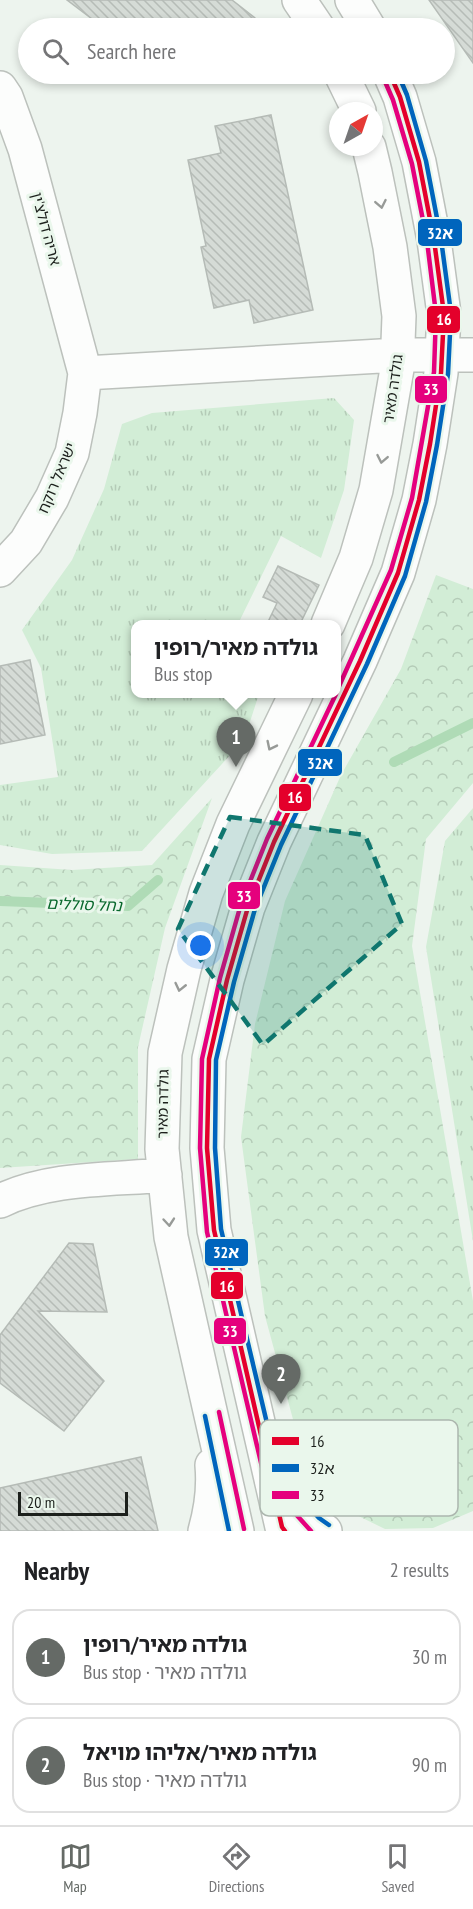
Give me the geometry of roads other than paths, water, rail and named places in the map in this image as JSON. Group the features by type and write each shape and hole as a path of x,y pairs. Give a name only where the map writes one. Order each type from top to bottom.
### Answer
{"street":[{"path":"299,0 311,18"},
{"path":"352,0 363,18"},
{"path":"346,84 355,102"},
{"path":"394,84 418,162 434,240 444,314 458,355"},
{"name":"אריה דולצ'ין","path":"0,88 6,97 25,149 85,373"},
{"name":"גולדה מאיר","path":"330,620 356,558 376,490 397,369 399,316 390,247 371,156"},
{"path":"85,373 398,355 458,355"},
{"path":"260,1427 214,1230 207,1148 209,1059 227,980 248,907 274,842 360,661 398,573 419,500 441,373 458,355"},
{"name":"ישראל רוקח","path":"0,570 26,542 56,489 72,453 85,373"},
{"name":"גולדה מאיר","path":"237,1531 171,1237 162,1149 165,1053 184,969 206,892 233,824 294,698"},
{"path":"5,1203 61,1184 165,1175"},
{"path":"205,1531 213,1483 208,1400"},
{"path":"280,1516 285,1531"},
{"path":"307,1516 325,1531"}],"waterway":[{"name":"נחל סוללים","path":"394,762 473,723"},
{"name":"נחל סוללים","path":"0,901 128,906 158,880"}],"place":[{"name":"גולדה מאיר/רופין","path":"236,767"},
{"name":"גולדה מאיר/אליהו מויאל","path":"281,1404"}]}
